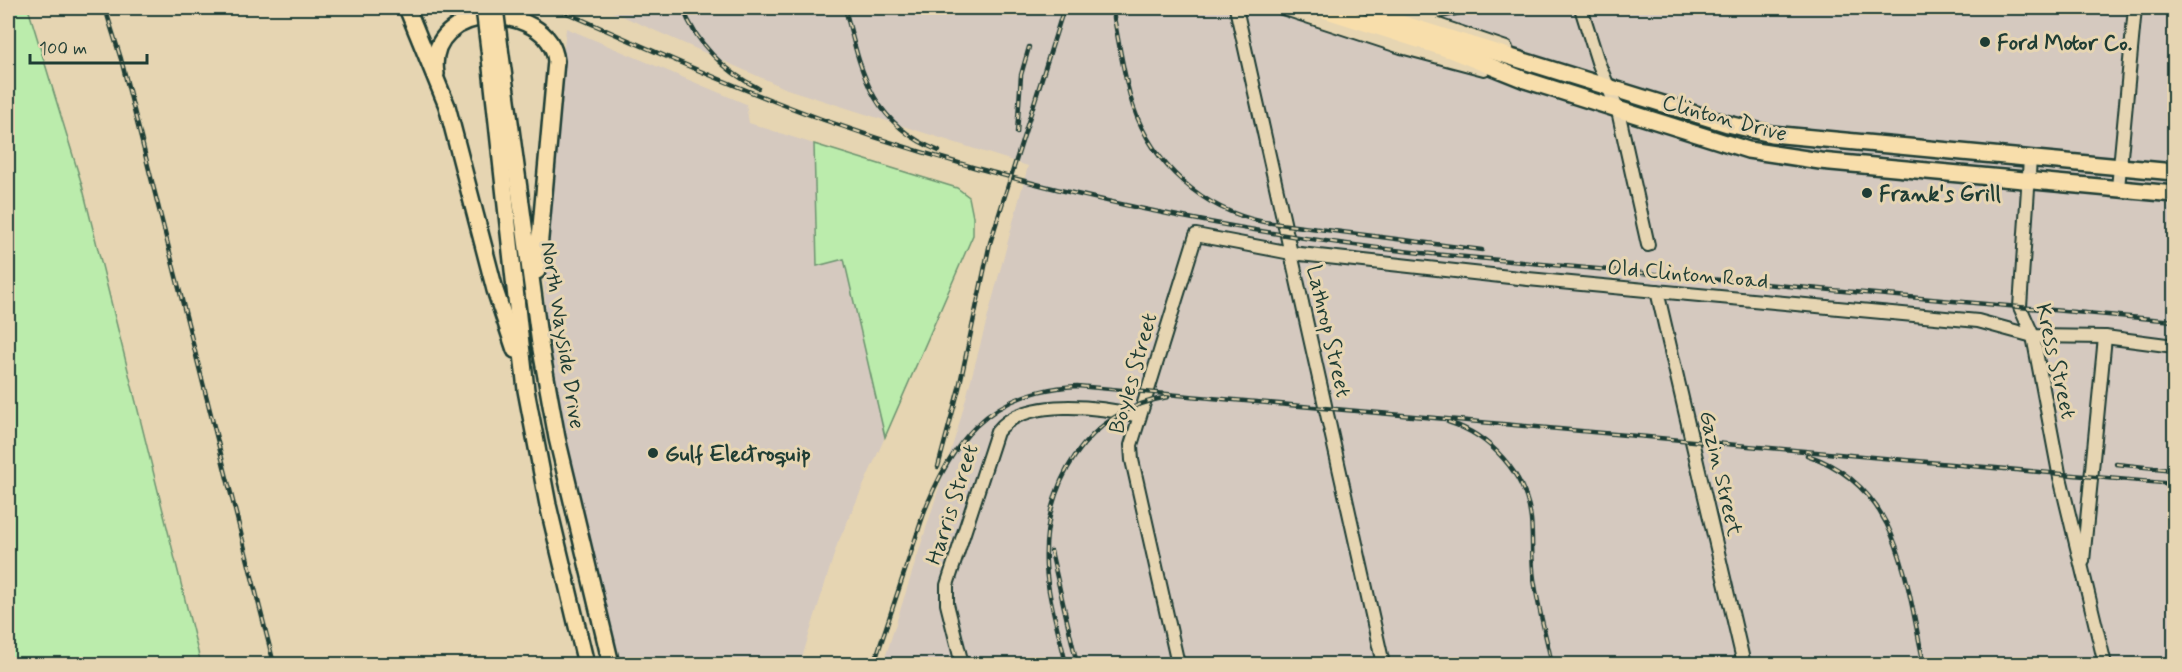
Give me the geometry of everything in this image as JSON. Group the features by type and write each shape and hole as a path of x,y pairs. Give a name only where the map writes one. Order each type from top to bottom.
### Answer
{"main road":[{"path":"407,8 436,74 447,106 495,291 526,390"},
{"name":"North Wayside Drive","path":"484,8 495,49 536,314 565,477 611,664"},
{"name":"North Wayside Drive","path":"495,8 495,49 526,390 548,505 586,664"},
{"name":"Clinton Drive","path":"1318,8 1450,50 1525,80 1618,111 1748,150 1867,166 2175,194"},
{"name":"Clinton Drive","path":"1352,8 1728,124 1761,132 2175,172"},
{"path":"436,74 435,56 441,36 451,22 473,13 492,9 521,12 538,22 551,36 556,61 537,270 536,314"},
{"path":"1867,166 1870,144"}],"street":[{"name":"Lathrop Street","path":"1236,8 1383,664"},
{"path":"1282,8 1401,47 1525,80"},
{"path":"1388,8 1529,56 1546,66"},
{"path":"1414,16 1457,8"},
{"path":"1581,8 1618,111 1648,245"},
{"path":"2118,188 2135,8"},
{"name":"Kress Street","path":"2030,159 2020,307 2033,336 2059,473 2105,664"},
{"name":"Old Clinton Road","path":"1196,235 1291,253 1978,321 2033,336 2105,337 2175,346"},
{"name":"Boyles Street","path":"1178,664 1132,460 1132,438 1196,235"},
{"name":"Gazin Street","path":"1657,291 1744,664"},
{"name":"Kress Street","path":"2082,568 2105,337"},
{"name":"Harris Street","path":"962,664 947,604 947,585 997,432 1015,419 1057,408 1091,408 1139,416"}],"shaded area":[{"path":"604,8 2174,8 2174,664 883,664 958,428 1028,166 787,89"},
{"path":"566,28 746,104 749,123 814,144 817,265 844,259 885,437 837,545 800,664 620,664 566,447 546,325 543,255"}],"green space":[{"path":"8,8 28,8 82,185 201,664 8,664"},
{"path":"814,144 957,188 969,197 973,217 973,235 885,437 844,259 817,266"}],"railway":[{"path":"105,8 121,59 274,664"},
{"path":"556,8 689,66 824,120 897,144 1045,186 1194,219 1345,244 1421,253 2174,321"},
{"path":"683,8 695,33 713,55 734,74 758,88"},
{"path":"845,8 864,74 883,110 897,126 939,151"},
{"path":"938,467 959,388 990,243 1064,8"},
{"path":"1112,8 1126,82 1142,127 1153,147 1167,165 1201,196 1242,216 1264,222 1482,250"},
{"path":"1017,133 1021,75 1029,47"},
{"path":"921,520 945,467 959,445 976,426 996,410 1019,398 1046,390 1077,386 2174,484"},
{"path":"1066,664 1051,603 1046,566 1047,536 1052,508 1061,481 1075,456 1092,435 1114,418 1139,405 1168,397"},
{"path":"1448,422 1478,436 1491,447 1514,472 1522,487 1531,519 1534,579 1552,664"},
{"path":"1807,455 1839,470 1863,489 1881,513 1894,540 1904,570 1924,664"},
{"path":"2116,464 2174,470"},
{"path":"874,664 924,513"},
{"path":"1051,551 1077,664"}],"place":[{"name":"Ford Motor Co.","path":"1985,42"},
{"name":"Frank's Grill","path":"1867,193"},
{"name":"Gulf Electroquip","path":"653,453"}]}
